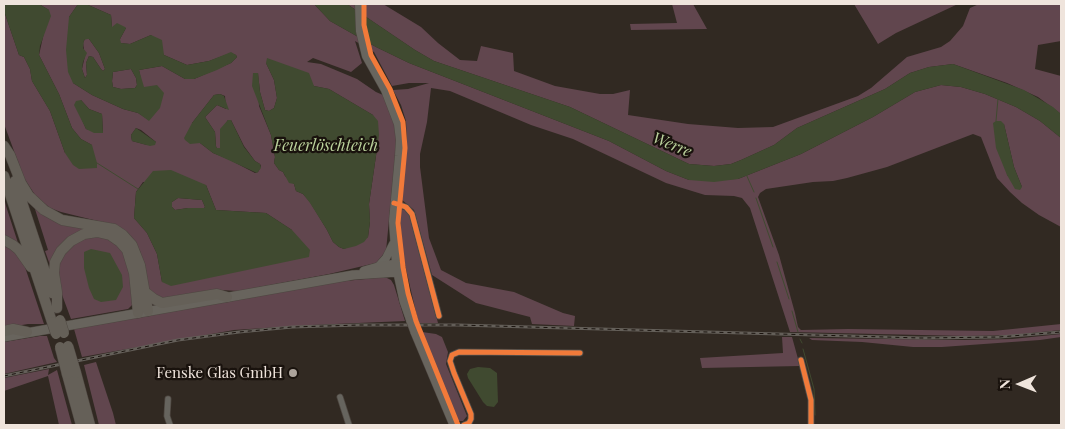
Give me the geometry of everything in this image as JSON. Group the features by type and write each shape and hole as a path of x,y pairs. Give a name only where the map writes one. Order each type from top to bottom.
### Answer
{"highway":[{"path":"4,146 10,155 21,183 30,196 44,210 62,220 100,225 114,229 132,245 138,255 145,292 143,312"},
{"path":"4,150 57,308"},
{"path":"4,176 41,287 56,321 90,425"},
{"path":"56,321 55,262 70,241 84,234 97,232 110,235 127,250 143,312"},
{"path":"4,240 13,244 19,250 41,287"},
{"path":"145,292 162,303 218,294 227,297"},
{"path":"4,331 13,329 27,332"},
{"path":"72,373 81,425"}],"main road":[{"path":"359,4 359,22 366,56 388,96 398,124 400,140 394,203 394,242 397,268 411,321 454,425"},
{"path":"378,267 386,258 394,242"},
{"path":"353,275 378,267 397,268"},
{"path":"4,337 397,268"}],"street":[{"path":"394,203 406,208 412,214 439,316"},
{"path":"464,425 469,423 471,414 450,361 452,355 459,352 580,352"},
{"path":"801,360 811,400 811,425"},
{"path":"340,397 349,425"},
{"path":"168,399 167,416 170,425"}],"shaded area":[{"path":"39,4 78,4 69,17 73,83 92,95 123,109 138,113 149,120 139,70 162,66 185,79 194,79 231,63 237,57 236,55 231,53 209,61 187,65 164,55 151,35 130,44 120,43 126,28 112,27 111,15 86,4 314,4 330,21 409,63 609,141 666,171 689,180 738,179 801,154 873,117 915,92 941,85 961,87 985,94 1016,107 1040,121 1061,138 1061,227 1039,215 1010,192 997,178 981,137 973,134 887,167 847,178 766,189 758,197 779,255 798,327 801,330 993,331 1061,324 1061,330 1012,335 965,336 790,332 750,208 742,198 705,195 666,183 573,139 531,125 450,91 431,88 427,122 420,154 420,167 429,238 441,270 466,283 514,292 563,313 575,316 574,326 532,324 530,317 476,303 432,275 414,210 402,200 407,145 406,121 401,105 393,90 408,89 429,83 409,83 392,86 374,52 355,41 362,63 351,72 313,58 307,62 321,64 357,79 383,95 392,114 396,132 396,148 386,251 376,263 329,274 238,291 220,290 167,300 157,298 149,290 140,251 131,237 118,226 50,208 35,195 24,178 4,124 4,11 19,55 24,57 30,69 32,81 50,111 65,153 92,145 81,139 72,128 59,94 39,55 49,10","holes":["266,63 314,86 329,89 373,115 377,149 369,204 370,222 368,237 344,249 339,247 333,242 310,202 303,194 296,191 294,184 274,163 275,157 271,135 259,106 258,73 260,92 265,110 269,111 274,108 277,98 274,80","220,94 225,96 226,109 217,105 205,117 215,132 217,149 220,148 220,132 228,120 231,120 244,146 255,161 260,164 258,172 255,173 213,153 200,143 192,123 214,95","81,100 89,109 102,114 103,133 86,129 80,115","1004,124 1014,167 1022,187 1007,175","136,128 156,142 147,145 132,141 131,135","143,182 206,185 216,210 266,213 292,230 162,282 157,254 147,233 134,218 136,192"]},
{"path":"347,4 383,4 421,27 460,60 477,61 481,46 513,53 514,71 555,86 600,94 613,94 630,90 628,115 688,124 738,128 773,127 858,96 871,88 907,57 941,47 950,41 963,26 970,8 979,4 1061,4 1061,41 1038,45 1035,69 1061,76 1061,114 1038,97 1007,83 953,64 929,67 910,73 885,89 797,128 774,145 741,160 731,164 714,166 689,164 570,107 434,61"},
{"path":"672,4 693,4 707,29 631,30 630,24 677,23"},
{"path":"854,4 958,4 896,33 878,44"},
{"path":"85,39 89,39 99,53 105,69 103,71 93,57 89,56 86,63 87,75 85,78 82,69 85,56 83,43"},
{"path":"131,69 136,78 137,85 135,88 121,89 113,87 113,72"},
{"path":"4,197 6,206 19,246 4,236"},
{"path":"178,198 202,200 205,207 175,210 172,207 172,202"},
{"path":"34,206 87,230 74,234 64,241 50,265 45,251 48,250"},
{"path":"399,208 407,211 411,219 438,323 419,323 418,321 403,256"},
{"path":"88,236 103,236 114,241 123,251 129,264 133,304 128,309 71,319 58,284 57,269 62,255 73,242"},
{"path":"4,243 13,248 23,261 44,324 28,324 4,328"},
{"path":"375,278 391,280 405,321 234,330 82,357 74,329 325,283"},
{"path":"422,332 442,337 448,352 446,364 467,416 463,421 458,421"},
{"path":"1061,334 1061,337 1040,340 942,347 913,347 812,340 809,338 964,340 1012,339"},
{"path":"47,336 57,362 4,374 4,342"},
{"path":"782,337 792,337 800,366 702,368 700,358 783,353"},
{"path":"96,362 116,425 99,425 84,365"},
{"path":"49,369 48,375 57,370 72,425 59,425 48,376 4,391 4,378"}],"water":[{"path":"4,4 39,4 49,10 51,16 40,46 39,55 59,94 72,128 81,139 92,145 97,168 79,169 73,165 65,153 50,111 32,81 30,69 24,57 19,55 4,11"},
{"path":"78,4 86,4 111,15 112,27 117,23 126,28 120,39 121,43 130,44 151,35 162,40 164,55 187,65 209,61 231,52 237,57 231,63 194,79 185,79 162,66 139,70 144,87 157,85 164,93 160,108 149,121 138,113 123,109 92,95 73,83 68,72 66,50 69,17","holes":["89,39 99,53 105,69 103,71 93,57 89,56 86,63 87,75 85,78 82,69 87,53 83,48 84,40","131,69 136,78 137,85 135,88 121,89 113,87 113,72"]},
{"path":"314,4 347,4 434,61 570,107 689,164 714,166 731,164 774,145 797,128 885,89 910,73 929,67 953,64 1024,90 1053,107 1061,114 1061,138 1040,121 1016,107 985,94 961,87 941,85 915,92 873,117 801,154 738,179 714,182 689,180 666,171 609,141 409,63 330,21"},
{"name":"Feuerlöschteich","path":"267,58 309,73 314,86 329,89 373,115 378,121 379,135 369,204 370,221 368,237 364,242 356,246 344,249 333,242 310,203 303,194 296,191 294,184 289,183 283,172 274,163 275,157 271,135 252,86 253,73 258,73 260,92 265,110 269,111 274,108 277,98 274,80 266,63"},
{"path":"220,94 224,96 229,110 217,105 205,117 215,132 216,147 220,148 220,129 228,120 231,120 244,147 255,161 260,164 261,168 257,173 213,153 200,143 190,144 184,138 192,123 214,95"},
{"path":"81,100 89,109 102,114 103,133 94,133 86,129 74,105 76,101"},
{"path":"1001,121 1004,124 1014,167 1022,187 1020,190 1015,189 1007,175 996,148 993,123"},
{"path":"136,128 156,142 155,145 150,146 132,141 131,135"},
{"path":"171,170 206,185 216,210 266,213 292,230 310,250 309,257 171,286 162,282 157,254 147,233 134,218 136,192 153,171","holes":["178,198 202,200 204,208 175,210 172,207 172,202"]},
{"path":"91,249 110,253 122,275 123,287 116,300 101,302 94,299 84,268 84,252"},
{"path":"478,367 490,368 497,373 498,402 494,407 487,406 483,402 468,378 467,374 470,369"}],"waterway":[{"path":"996,121 998,99"},
{"path":"97,163 138,189"},
{"path":"746,174 754,192"},
{"path":"756,198 773,247"},
{"path":"777,262 789,299"},
{"path":"792,311 798,332"},
{"path":"800,339 802,343"},
{"path":"803,349 814,389 815,415"}],"railway":[{"path":"4,376 178,340 292,327 458,325 921,338 999,337 1061,332"}],"cycle path":[{"path":"364,4 364,25 371,55 390,89 403,122 405,148 398,223 408,293 416,321 458,425"},
{"path":"394,203 406,207 412,214 439,316"},
{"path":"464,425 469,423 471,414 450,361 452,355 459,352 580,353"},
{"path":"801,360 811,400 811,425"}],"place":[{"name":"Fenske Glas GmbH","path":"293,373"}],"water label":[{"name":"Werre","path":"672,145"}]}
